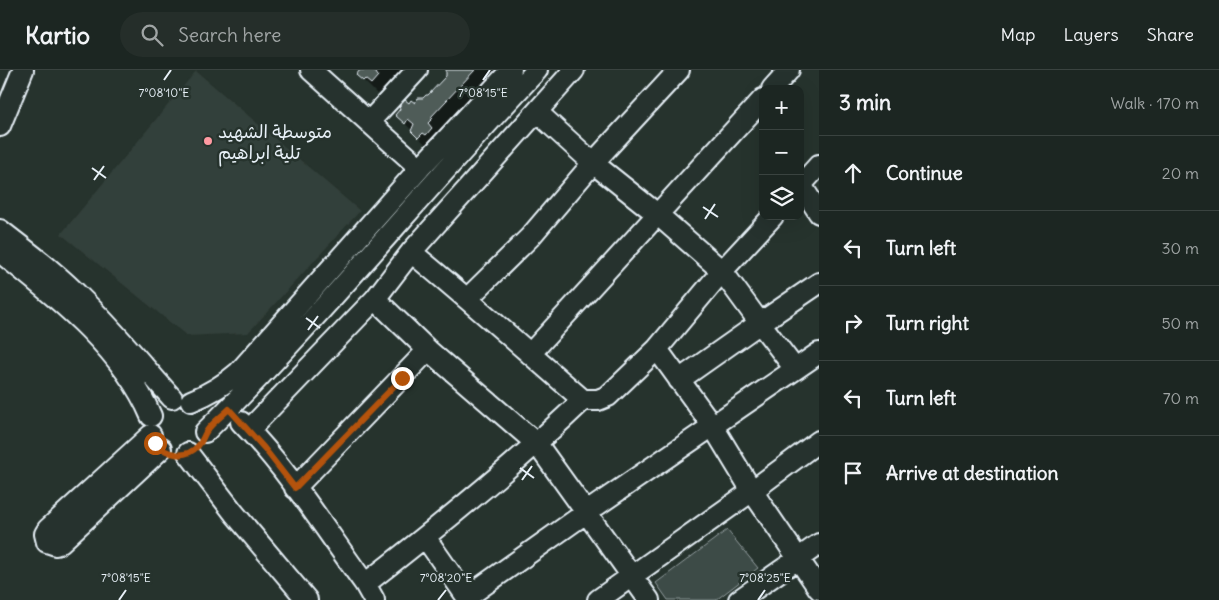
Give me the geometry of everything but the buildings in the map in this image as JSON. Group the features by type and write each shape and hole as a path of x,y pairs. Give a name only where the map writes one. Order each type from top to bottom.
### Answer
{"street":[{"path":"0,126 23,70"},
{"path":"311,70 420,168"},
{"path":"369,122 417,70"},
{"path":"154,433 48,529 44,537 47,542 52,545 61,542 154,433 156,408 163,402 209,394 239,372 420,168 511,70"},
{"path":"0,252 70,310 130,377 145,403 154,433 170,453 188,453 196,448 206,432 352,276 537,70"},
{"path":"249,430 374,299 411,252 574,70"},
{"path":"468,298 530,237 593,163 680,70"},
{"path":"776,85 789,70"},
{"path":"530,354 759,103"},
{"path":"537,112 593,163 657,214 722,271 795,369"},
{"path":"804,182 819,165"},
{"path":"804,190 819,213"},
{"path":"411,252 468,298 583,400 598,400 608,396 657,349 722,271 768,220"},
{"path":"0,230 81,297 182,400 198,407 206,423 206,432"},
{"path":"679,380 819,283"},
{"path":"374,299 428,350 537,444 649,600"},
{"path":"657,349 712,425 752,491 819,589"},
{"path":"295,488 428,350"},
{"path":"425,537 468,599 587,512 819,353"},
{"path":"229,409 249,430 295,488 369,592 425,537 537,444 583,400"},
{"path":"598,600 819,441"},
{"path":"188,453 234,513 307,600"},
{"path":"739,600 819,544"}],"shaded area":[{"name":"متوسطة الشهيد تلية ابراهيم","path":"196,71 360,211 248,333 187,336 61,234"},
{"path":"727,530 758,568 716,600 668,600 656,583"}],"place":[{"name":"متوسطة الشهيد تلية ابراهيم","path":"208,141"}],"route":[{"path":"155,443 170,453 188,453 196,448 206,432 229,409 249,430 295,488 402,378"}]}
